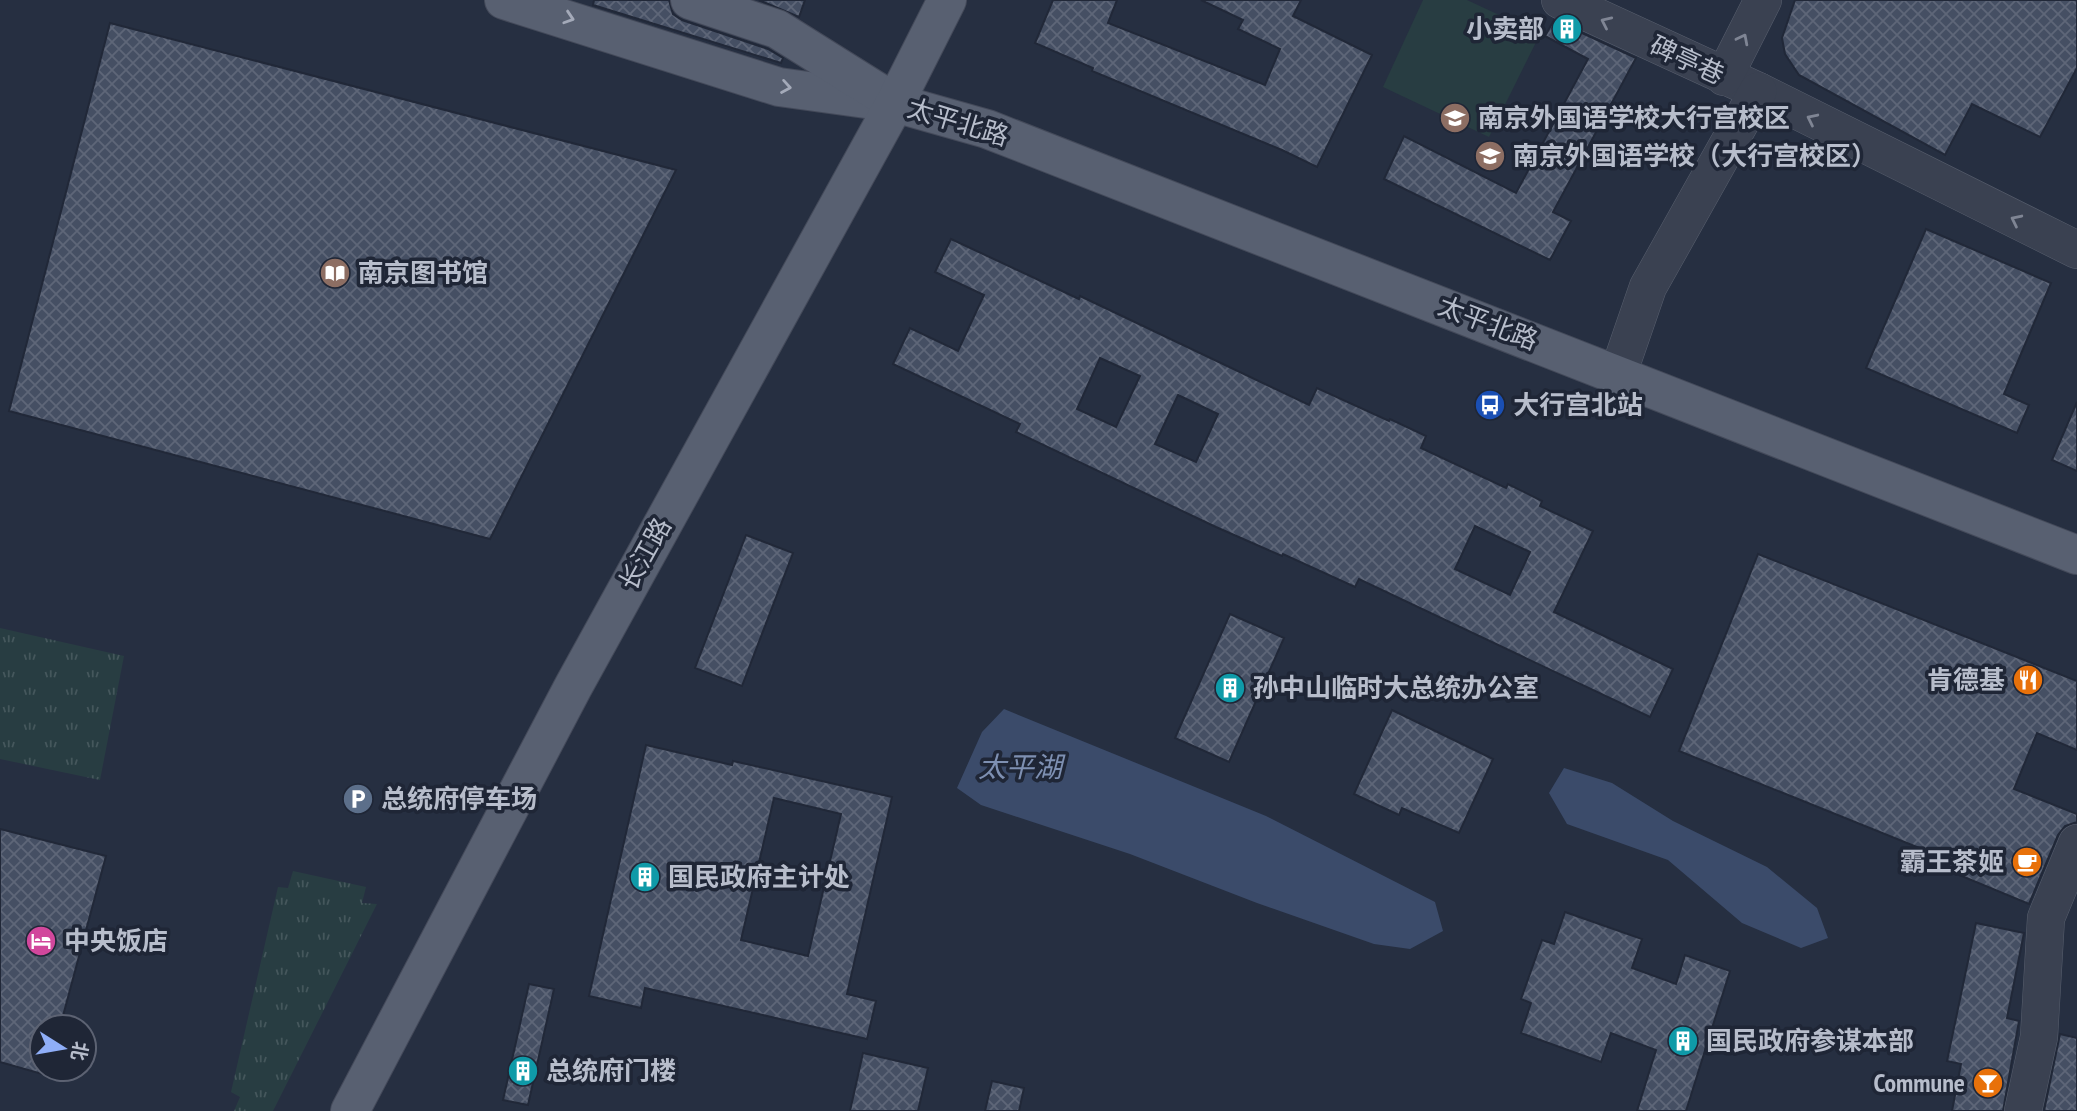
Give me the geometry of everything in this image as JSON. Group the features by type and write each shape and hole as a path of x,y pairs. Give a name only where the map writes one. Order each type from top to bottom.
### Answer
{"main road":[{"name":"太平北路","path":"503,0 779,86 895,103 987,128 2077,555"},
{"name":"太平北路","path":"690,0 778,29 895,103"},
{"name":"长江路","path":"351,1111 573,687 895,103 947,0"}],"street":[{"name":"碑亭巷","path":"1560,0 1724,78 1758,91 2077,250"},
{"path":"1724,78 1763,0"},
{"path":"1618,374 1648,287 1758,91"},
{"path":"2023,1111 2039,1037 2046,918 2077,844"}],"green space":[{"path":"1423,0 1467,0 1540,34 1489,137 1383,87"},
{"path":"0,628 124,656 100,780 0,759"},
{"path":"293,871 366,887 362,903 377,904 273,1111 234,1111 240,1097 231,1092 278,887 288,888"}],"water":[{"name":"太平湖","path":"1004,709 1266,816 1435,902 1443,931 1410,949 1374,944 1130,854 981,805 957,788 982,732"},
{"path":"1564,768 1612,783 1673,821 1767,867 1817,908 1828,938 1801,948 1742,923 1668,860 1567,824 1549,793"}],"building":[{"path":"594,0 669,0 673,14 682,20 768,49 783,58 781,63 593,5"},
{"path":"759,0 805,0 799,17"},
{"path":"1053,0 1117,0 1108,23 1265,85 1280,49 1238,29 1243,20 1201,0 1301,0 1293,16 1372,55 1317,167 1092,71 1093,68 1035,43"},
{"path":"1795,0 2077,0 2077,68 2040,137 1972,104 1945,155 1799,75 1785,54 1782,38"},
{"path":"1554,20 1636,58 1553,212 1571,221 1550,260 1384,179 1404,136 1516,193 1588,59 1545,36"},
{"name":"南京图书馆","path":"110,23 676,170 490,539 9,411"},
{"path":"1926,229 2051,283 2004,394 2029,405 2017,433 1866,368"},
{"path":"951,239 1079,299 1080,296 1309,405 1317,388 1389,421 1390,419 1426,436 1421,448 1506,488 1508,484 1542,501 1540,506 1593,531 1554,612 1673,669 1650,717 1359,579 1355,587 1216,527 1016,432 1020,424 893,364 910,328 958,351 984,295 935,272","holes":["1100,358 1140,376 1116,427 1077,409","1178,395 1218,414 1196,462 1155,444","1475,526 1530,552 1510,595 1455,569"]},
{"path":"2077,402 2077,471 2052,460"},
{"path":"746,535 793,553 742,686 695,668"},
{"path":"1758,554 2077,681 2077,750 2037,733 2014,789 2077,814 2077,822 2065,826 2058,835 2029,904 1923,860 1927,851 1679,751"},
{"name":"孙中山临时大总统办公室","path":"1230,614 1284,638 1229,762 1175,738"},
{"path":"1392,710 1493,759 1459,833 1402,808 1399,815 1354,794"},
{"name":"国民政府主计处","path":"646,745 732,765 733,761 892,797 847,994 876,1001 867,1039 645,988 641,1008 589,996","holes":["774,798 841,814 808,956 741,940"]},
{"name":"中央饭店","path":"0,829 106,856 64,1013 28,1013 28,1070 0,1062"},
{"path":"1565,912 1642,939 1632,968 1676,984 1685,955 1730,971 1686,1111 1637,1111 1656,1050 1611,1033 1601,1062 1521,1033 1531,1003 1521,999 1542,940 1554,944"},
{"path":"1976,923 2024,933 2007,1018 2019,1021 2003,1111 1952,1111 1961,1064 1947,1061"},
{"name":"总统府门楼","path":"529,984 554,989 528,1105 503,1100"},
{"path":"2060,1034 2077,1038 2077,1111 2044,1111"},
{"path":"863,1053 928,1068 918,1111 850,1111"},
{"path":"992,1081 1024,1088 1019,1111 985,1111"}],"place":[{"name":"小卖部","path":"1567,29"},
{"name":"南京外国语学校大行宫校区","path":"1455,118"},
{"name":"南京外国语学校（大行宫校区）","path":"1490,156"},
{"name":"南京图书馆","path":"335,273"},
{"name":"大行宫北站","path":"1490,405"},
{"name":"肯德基","path":"2028,680"},
{"name":"孙中山临时大总统办公室","path":"1230,688"},
{"name":"总统府停车场","path":"358,799"},
{"name":"霸王茶姬","path":"2027,862"},
{"name":"国民政府主计处","path":"645,877"},
{"name":"中央饭店","path":"41,941"},
{"name":"国民政府参谋本部","path":"1683,1041"},
{"name":"总统府门楼","path":"523,1071"},
{"name":"Commune","path":"1988,1083"}]}
